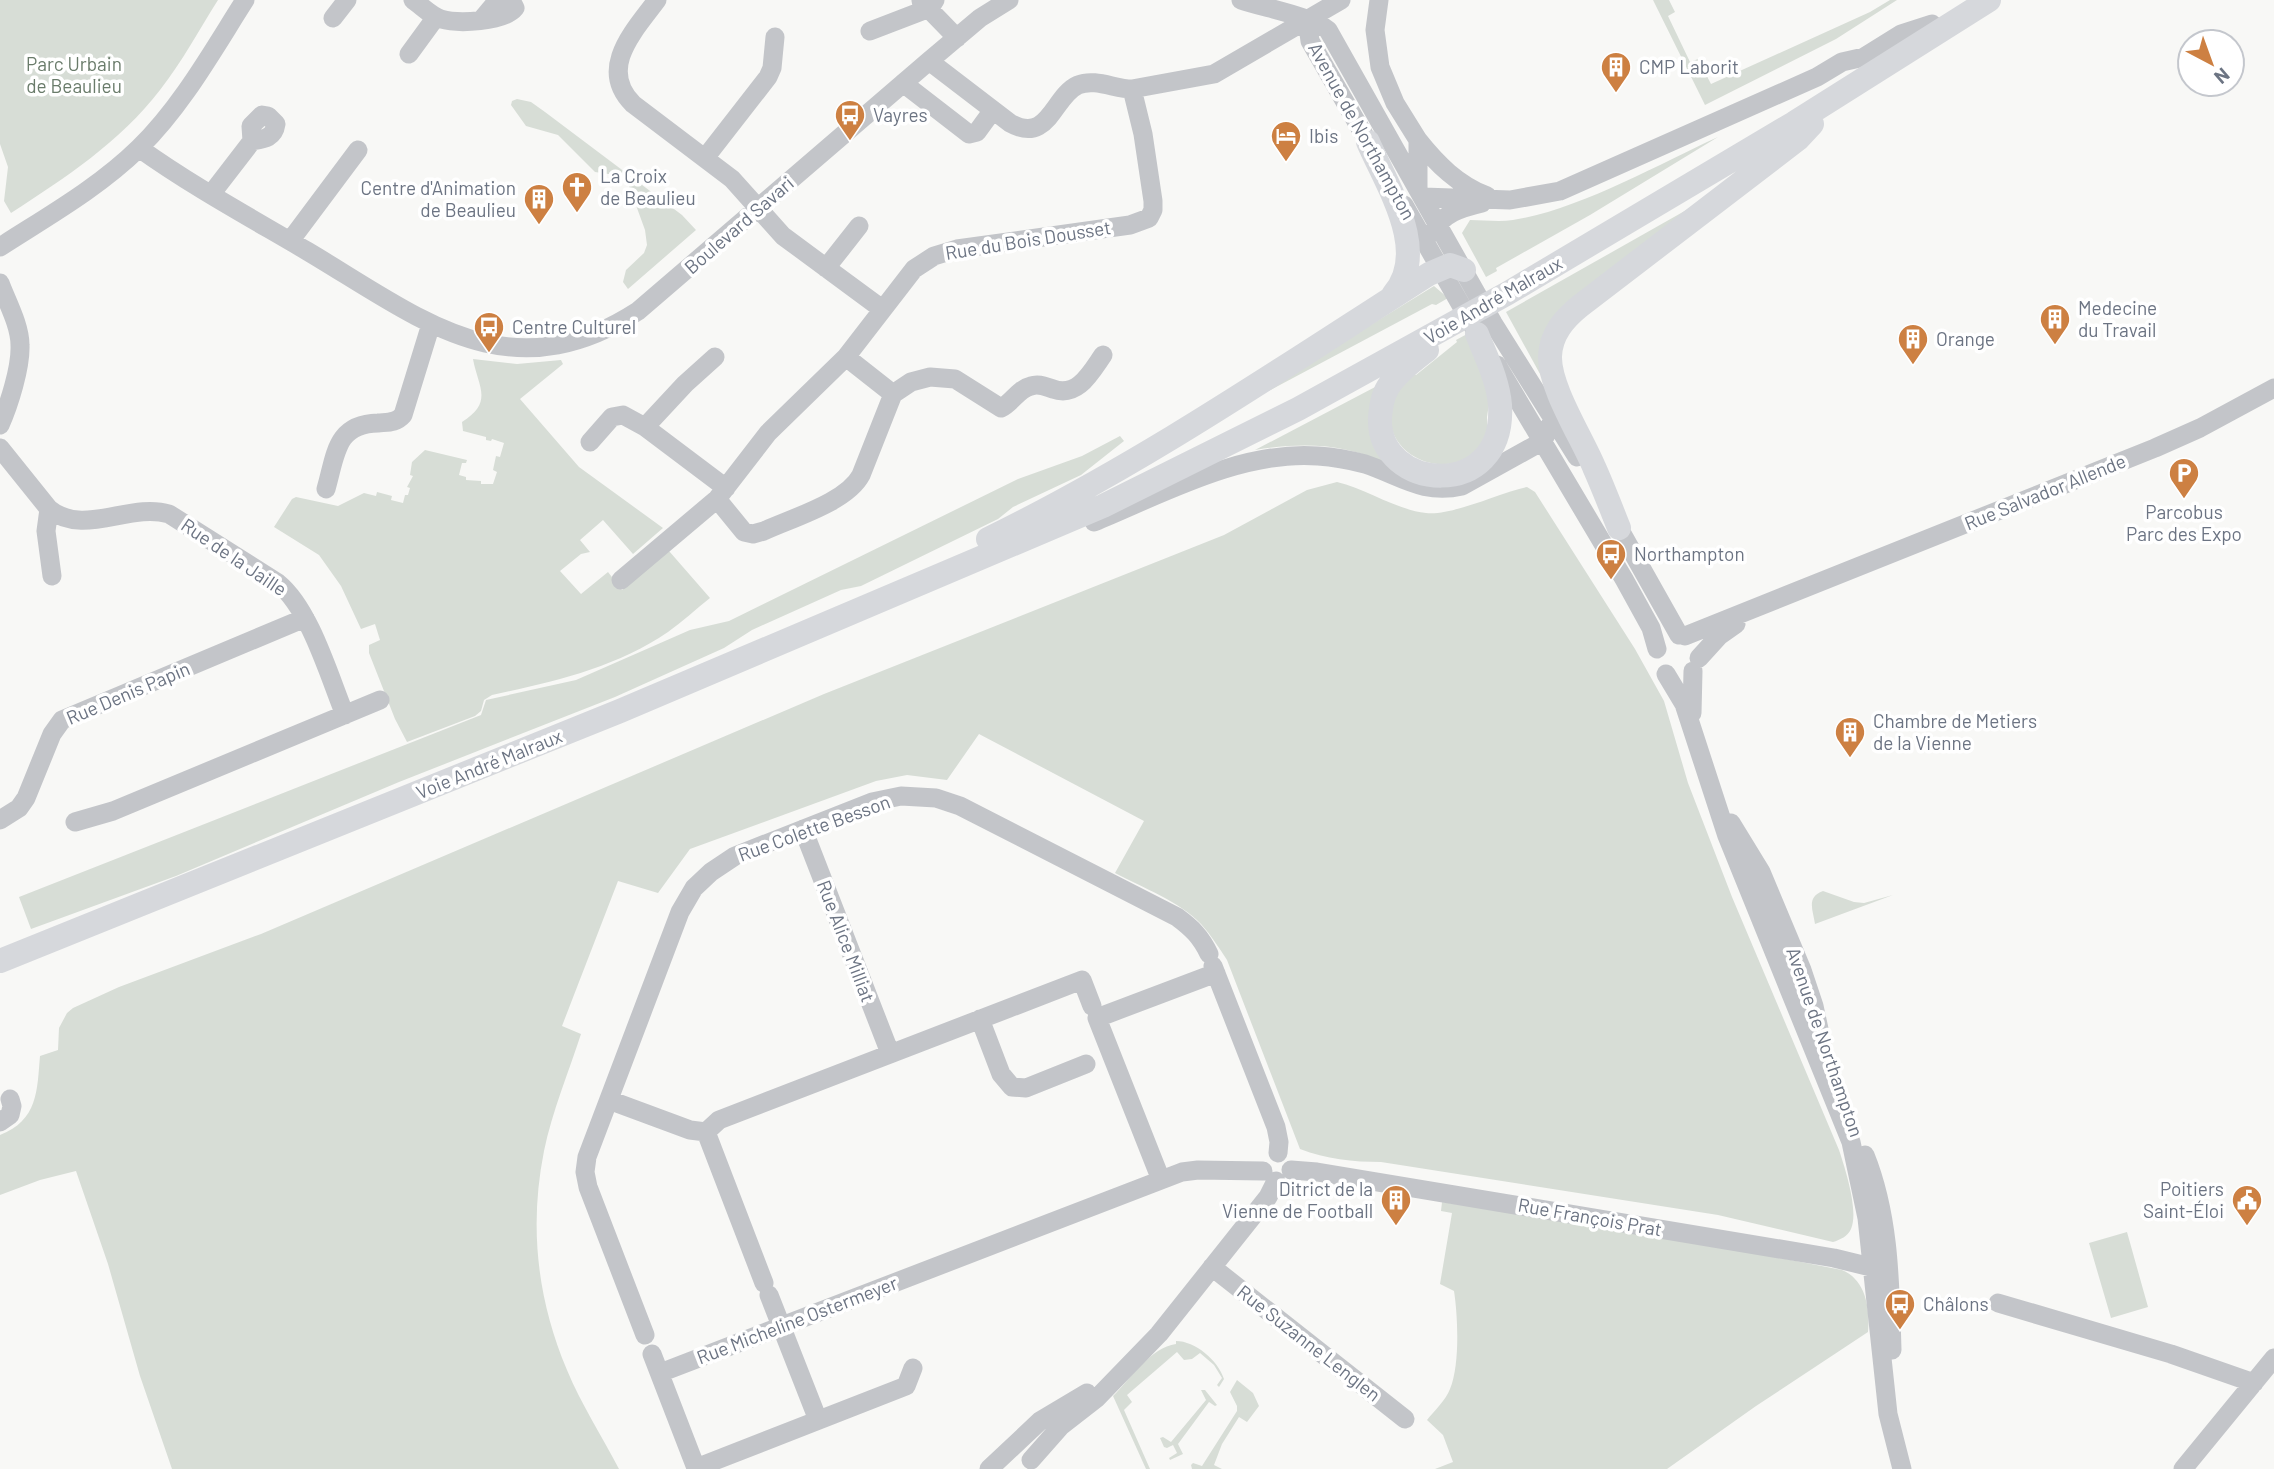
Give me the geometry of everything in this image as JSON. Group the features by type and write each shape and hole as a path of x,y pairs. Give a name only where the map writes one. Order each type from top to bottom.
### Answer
{"main road":[{"name":"Voie André Malraux","path":"0,961 620,711 975,559 1457,326 1506,288 1970,0"},
{"name":"Voie André Malraux","path":"1506,288 1827,102 1989,0"},
{"path":"1619,528 1553,377 1550,355 1555,336 1563,321 1580,306 1798,139 1811,126 1827,102"},
{"path":"1368,142 1404,225 1409,250 1404,279 1390,298"},
{"path":"860,607 1114,472 1390,298 1452,269"},
{"path":"1457,326 1497,384 1500,415 1498,429 1489,452 1479,463 1467,471 1447,477 1432,476 1409,467 1392,453 1380,424 1381,405 1388,387 1396,377 1457,326"},
{"path":"0,945 104,919"}],"street":[{"path":"0,247 90,190 139,148 180,100 245,0"},
{"path":"333,18 347,0"},
{"path":"413,0 436,17 456,21 509,14 515,8 511,0"},
{"path":"482,19 498,0"},
{"path":"666,0 658,0 621,53 619,68 622,86 633,104 733,179 783,236 882,309"},
{"name":"Boulevard Savari","path":"139,148 431,324 469,340 537,348 576,341 610,327 638,311 929,61 980,19 1009,0"},
{"path":"1241,0 1307,19"},
{"path":"929,61 1017,127 1030,129 1043,122 1071,89 1079,85 1094,82 1132,89 1214,74 1341,0"},
{"path":"1379,0 1375,30 1380,68 1395,103 1418,140 1436,162 1461,183 1495,200"},
{"path":"870,31 928,3 957,38"},
{"path":"409,54 436,17"},
{"name":"Avenue de Northampton","path":"1657,649 1644,614 1543,442 1457,326 1452,269 1438,223 1328,30 1307,19 1310,41 1426,244 1452,269 1493,323 1554,416 1682,635"},
{"path":"1426,244 1438,223 1464,207 1560,191 1818,77 1842,62 1864,57 1901,34 1932,24"},
{"path":"705,158 768,77 772,68 775,37"},
{"path":"903,83 969,134 977,132 993,110"},
{"name":"Rue du Bois Dousset","path":"621,580 721,494 768,433 846,357 914,269 940,253 1130,225 1149,218 1153,201 1143,134 1132,89"},
{"path":"1418,140 1421,193 1495,200"},
{"path":"212,193 252,141"},
{"path":"290,241 358,150"},
{"path":"826,268 859,226"},
{"path":"0,283 19,333 20,345 19,360 0,425"},
{"path":"326,489 340,441 347,432 365,423 391,422 403,415 431,324"},
{"path":"590,442 612,417 619,414 645,427 721,494 744,532 754,534 843,495 853,487 861,475 893,394 917,380 944,377 960,381 1001,408 1020,392 1034,385 1059,391 1072,389 1084,381 1103,355"},
{"path":"645,427 685,384 715,357"},
{"path":"846,357 893,394"},
{"name":"Rue Salvador Allende","path":"1682,635 2155,448 2200,428 2274,388"},
{"path":"860,607 979,568 1244,464 1285,456 1316,455 1365,464 1424,488 1448,490 1473,482 1543,442 1554,416"},
{"path":"0,448 49,509 47,531 52,576"},
{"name":"Rue de la Jaille","path":"49,509 63,518 77,520 138,512 156,511 169,514 278,583 293,597 305,618 345,715"},
{"name":"Rue Salvador Allende","path":"1666,611 1682,619 1705,621 1755,602 1811,586"},
{"name":"Rue Salvador Allende","path":"1696,664 1732,625 1811,586"},
{"name":"Rue Denis Papin","path":"0,820 19,808 26,798 52,734 62,720 305,618"},
{"path":"1682,635 1697,647 1696,664 1680,677 1666,674 1657,664 1657,649 1665,639 1682,635"},
{"name":"Avenue de Northampton","path":"1694,732 1691,699 1696,664"},
{"name":"Avenue de Northampton","path":"1666,674 1681,698 1694,732 1727,836 1784,949"},
{"path":"75,822 113,811 380,700"},
{"name":"Avenue de Northampton","path":"1711,789 1757,863 1784,949 1852,1142 1880,1269 1894,1438 1902,1469"},
{"name":"Rue Colette Besson","path":"645,1335 584,1172 587,1157 680,912 694,888 734,856 872,802 901,796 936,798 960,806 1177,917 1193,928 1213,964 1276,1127 1278,1153 1266,1158 1277,1174"},
{"name":"Rue Alice Milliat","path":"803,829 890,1054"},
{"path":"1094,1012 1213,964"},
{"path":"609,1100 690,1130 706,1132 719,1120 1082,980 1094,1012 1097,1060 1161,1180"},
{"path":"980,1019 1001,1074 1005,1082 1012,1087 1026,1088 1097,1060"},
{"path":"0,1122 8,1118 12,1111 10,1099"},
{"path":"706,1132 818,1420"},
{"name":"Rue Micheline Ostermeyer","path":"660,1373 1161,1180 1190,1171 1277,1174"},
{"name":"Rue François Prat","path":"1277,1174 1317,1172 1834,1258 1880,1269"},
{"path":"1033,1465 1061,1426 1097,1398 1159,1334 1268,1198 1277,1174"},
{"name":"Rue Suzanne Lenglen","path":"1212,1268 1405,1419"},
{"path":"1998,1303 2171,1354 2254,1382"},
{"path":"652,1354 696,1468 906,1386 913,1368"},
{"path":"2183,1469 2274,1359"},
{"path":"989,1469 1040,1421 1123,1372"},
{"path":"1022,1437 1033,1465"}],"green space":[{"name":"Parc Urbain de Beaulieu","path":"0,0 218,0 183,57 144,109 110,143 11,213 4,201 8,167 0,144"},
{"path":"1653,0 1669,0 1675,12 1668,16 1690,62 1698,59 1711,84 1870,12 1890,0 1897,0 1836,39 1705,105"},
{"path":"517,99 531,102 545,112 682,215 696,230 628,289 623,282 626,270 644,253 647,245 645,230 629,186 615,175 595,172 558,135 526,126 511,105 512,101"},
{"path":"1718,137 1590,215 1496,268 1497,271 1486,277 1462,233 1470,220 1513,220 1564,207"},
{"path":"1697,204 1557,313 1563,416 1506,312"},
{"path":"1434,286 1448,298 1229,412"},
{"path":"1467,334 1487,387 1489,406 1486,436 1471,454 1455,463 1436,464 1419,459 1404,449 1394,434 1390,416 1395,396 1412,375 1416,375 1457,342 1456,340"},
{"path":"473,359 517,364 561,360 563,364 520,399 579,467 663,528 633,554 603,520 580,540 590,552 581,554 560,571 581,594 608,572 622,590 669,551 710,598 668,632 627,655 561,679 492,695 484,700 481,711 475,716 407,742 369,653 369,645 380,640 375,624 361,629 341,586 319,555 274,527 296,497 338,506 364,493 376,496 377,492 392,496 391,500 403,503 413,476 410,475 412,462 425,450 467,460 462,463 459,475 466,477 466,480 481,481 481,484 493,484 497,472 493,470 496,456 500,457 504,443 486,440 486,437 463,431 462,422 472,415 481,401"},
{"path":"1377,386 1392,466 1375,458 1325,446 1255,450"},
{"path":"1120,436 1124,441 1081,475 861,586 841,590 752,630 724,648 615,697 399,782 176,876 31,929 19,897 481,715 486,700 576,680 690,630 729,621 1018,479 1082,456"},
{"path":"1337,482 1404,508 1426,513 1462,508 1527,487 1535,492 1635,649 1664,701 1688,783 1732,897 1845,1167 1853,1212 1851,1229 1846,1236 1833,1242 1718,1215 1381,1162 1340,1159 1300,1149 1227,960 1218,946 1201,924 1182,908 1115,873 1144,821 979,734 947,780 907,775 876,781 690,849 658,893 618,881 562,1026 581,1034 547,1136 539,1179 537,1235 543,1289 557,1343 579,1395 619,1469 172,1469 76,1171 40,1180 0,1195 0,1135 13,1129 29,1113 36,1092 40,1056 58,1050 59,1028 67,1013 119,987 261,934 824,694 1224,535 1307,490"},
{"path":"1823,891 1864,903 1893,895 1815,924 1812,900"},
{"path":"1442,1202 1672,1237 1842,1270 1856,1281 1865,1296 1868,1332 1667,1469 1435,1469 1453,1462 1443,1435 1427,1420 1450,1389 1457,1341 1454,1291 1440,1284 1452,1213 1441,1211"},
{"path":"2127,1232 2148,1307 2111,1318 2089,1243"},
{"path":"1176,1341 1191,1344 1205,1353 1217,1365 1224,1379 1219,1387 1217,1385 1222,1378 1214,1365 1200,1353 1192,1359 1184,1360 1177,1352 1127,1395 1132,1402 1124,1410 1150,1469 1146,1469 1113,1396 1150,1357 1167,1346 1176,1344"},
{"path":"1237,1380 1253,1393 1259,1406 1247,1422 1239,1417 1222,1444 1214,1465 1222,1469 1192,1469 1193,1463 1202,1466 1237,1411 1230,1392"},
{"path":"1201,1390 1205,1390 1217,1405 1209,1402 1178,1444 1183,1454 1170,1460 1169,1458 1177,1453 1173,1445 1164,1447 1160,1438 1171,1442 1206,1400"}],"place":[{"name":"CMP Laborit","path":"1616,94"},
{"name":"Vayres","path":"850,142"},
{"name":"Ibis","path":"1286,163"},
{"name":"La Croix de Beaulieu","path":"577,214"},
{"name":"Centre d'Animation de Beaulieu","path":"539,226"},
{"name":"Medecine du Travail","path":"2055,346"},
{"name":"Centre Culturel","path":"489,354"},
{"name":"Orange","path":"1913,366"},
{"name":"Parcobus Parc des Expo","path":"2184,500"},
{"name":"Northampton","path":"1611,581"},
{"name":"Chambre de Metiers de la Vienne","path":"1850,759"},
{"name":"Ditrict de la Vienne de Football","path":"1396,1227"},
{"name":"Poitiers Saint-Éloi","path":"2247,1227"},
{"name":"Châlons","path":"1900,1331"}]}
